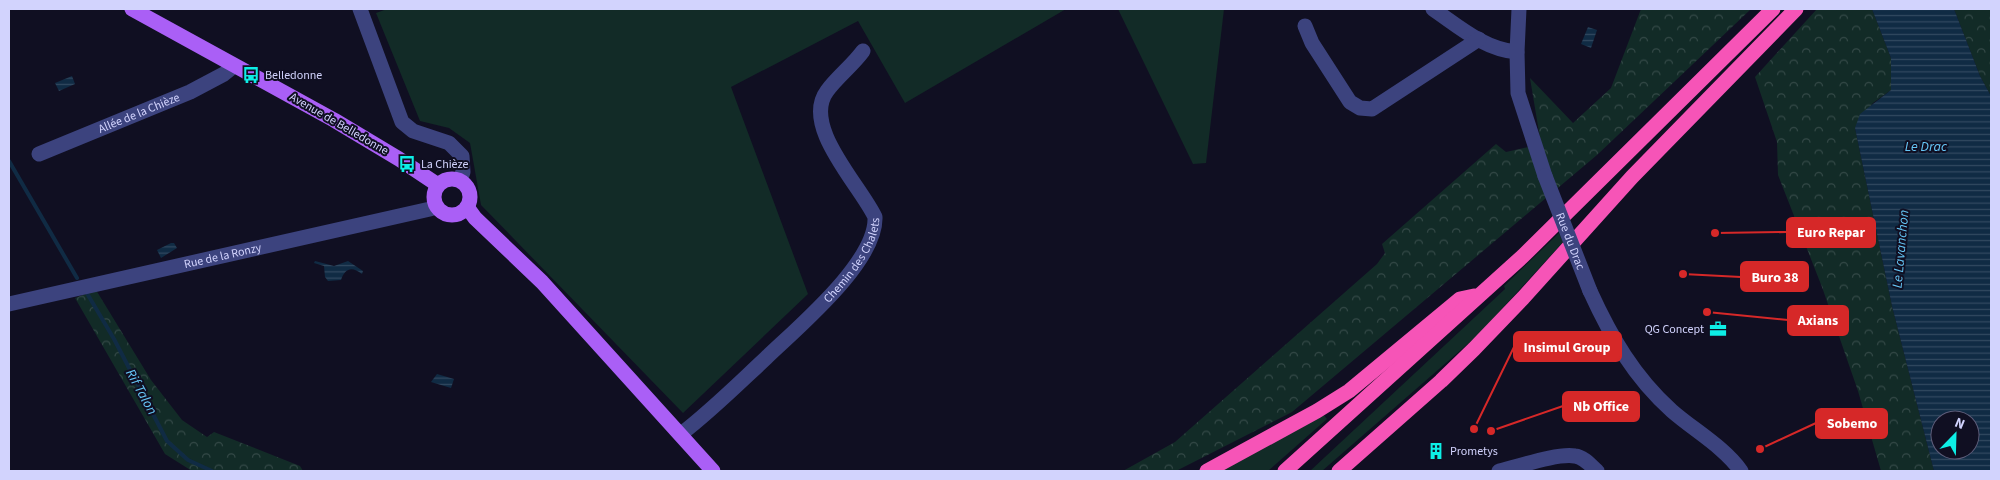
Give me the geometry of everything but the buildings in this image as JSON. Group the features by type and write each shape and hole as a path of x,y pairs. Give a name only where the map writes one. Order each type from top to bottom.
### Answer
{"highway":[{"path":"1339,471 1441,382 1474,349 1523,298 1632,177 1796,9"},
{"path":"1285,471 1523,256 1768,14"},
{"path":"1207,471 1317,411 1348,391 1460,299 1480,294"}],"main road":[{"name":"Avenue de Belledonne","path":"132,9 342,125 399,158 438,185"},
{"path":"446,180 460,180 470,191 471,198 468,207 459,214 444,214 436,206 434,192 438,185 446,180"},
{"path":"468,207 475,218 542,282 713,471"},
{"path":"681,434 719,471"}],"street":[{"path":"360,9 402,122 413,131 448,143 462,156 463,172 460,180"},
{"path":"1433,9 1479,39 1500,50 1517,52"},
{"name":"Rue du Drac","path":"1519,9 1518,93 1545,176 1590,291 1613,339 1646,384 1672,410 1733,459 1741,471"},
{"path":"1305,26 1312,43 1350,102 1360,108 1372,109 1479,39"},
{"name":"Chemin des Chalets","path":"681,434 712,409 830,297 870,241 875,227 875,216 829,142 819,114 827,91 863,51"},
{"name":"Allée de la Chièze","path":"39,154 190,92 224,74 234,66"},
{"name":"Rue de la Ronzy","path":"9,304 397,217 436,206"},
{"path":"1499,471 1547,459 1575,456 1583,459 1597,471"}],"green space":[{"path":"387,9 1066,9 905,103 858,21 731,87 808,294 683,413 481,205 470,143 449,128 420,121 376,13"},
{"path":"1118,9 1224,9 1206,163 1193,164"},
{"path":"1641,9 1751,9 1597,155 1292,412 1176,471 1123,471 1175,442 1377,264 1385,253 1382,244 1496,144 1506,152 1541,144 1530,78 1573,123 1611,88"},
{"path":"1817,9 1872,9 1891,58 1891,90 1873,103 1855,128 1892,306 1934,471 1881,471 1858,391 1822,287 1778,175 1777,142 1755,77"},
{"path":"1954,9 1991,9 1991,96 1980,76"},
{"path":"1559,233 1563,242 1478,335 1322,471 1310,471 1505,289 1504,286"},
{"path":"96,290 151,380 182,420 207,437 214,432 300,466 303,471 192,471 165,454 75,298"},
{"path":"1323,414 1327,419 1268,471 1219,471"}],"water":[{"name":"Le Drac","path":"1872,9 1954,9 1980,76 1991,96 1991,471 1934,471 1931,460 1980,460 1980,410 1930,410 1930,455 1892,306 1855,128 1860,114 1891,90 1891,58"},
{"path":"1588,27 1597,30 1591,48 1581,44"},
{"path":"72,76 75,84 59,91 55,83"},
{"path":"174,243 177,248 161,258 157,250"},
{"path":"315,261 334,266 348,261 363,271 362,274 352,269 345,273 341,280 328,281 325,277 324,266 314,263"},
{"path":"437,374 454,379 451,388 431,382"}],"waterway":[{"name":"Rif Talon","path":"9,161 77,278"},
{"name":"Rif Talon","path":"88,295 114,339 167,441 188,460 212,471"}],"place":[{"name":"Belledonne","path":"251,75"},
{"name":"La Chièze","path":"407,164"},
{"name":"Euro Repar","path":"1715,233"},
{"name":"Buro 38","path":"1683,274"},
{"name":"Axians","path":"1707,312"},
{"name":"QG Concept","path":"1718,329"},
{"name":"Insimul Group","path":"1474,429"},
{"name":"Nb Office","path":"1491,431"},
{"name":"Sobemo","path":"1760,449"},
{"name":"Prometys","path":"1436,451"}],"water label":[{"name":"Le Lavanchon","path":"1901,249"}]}
